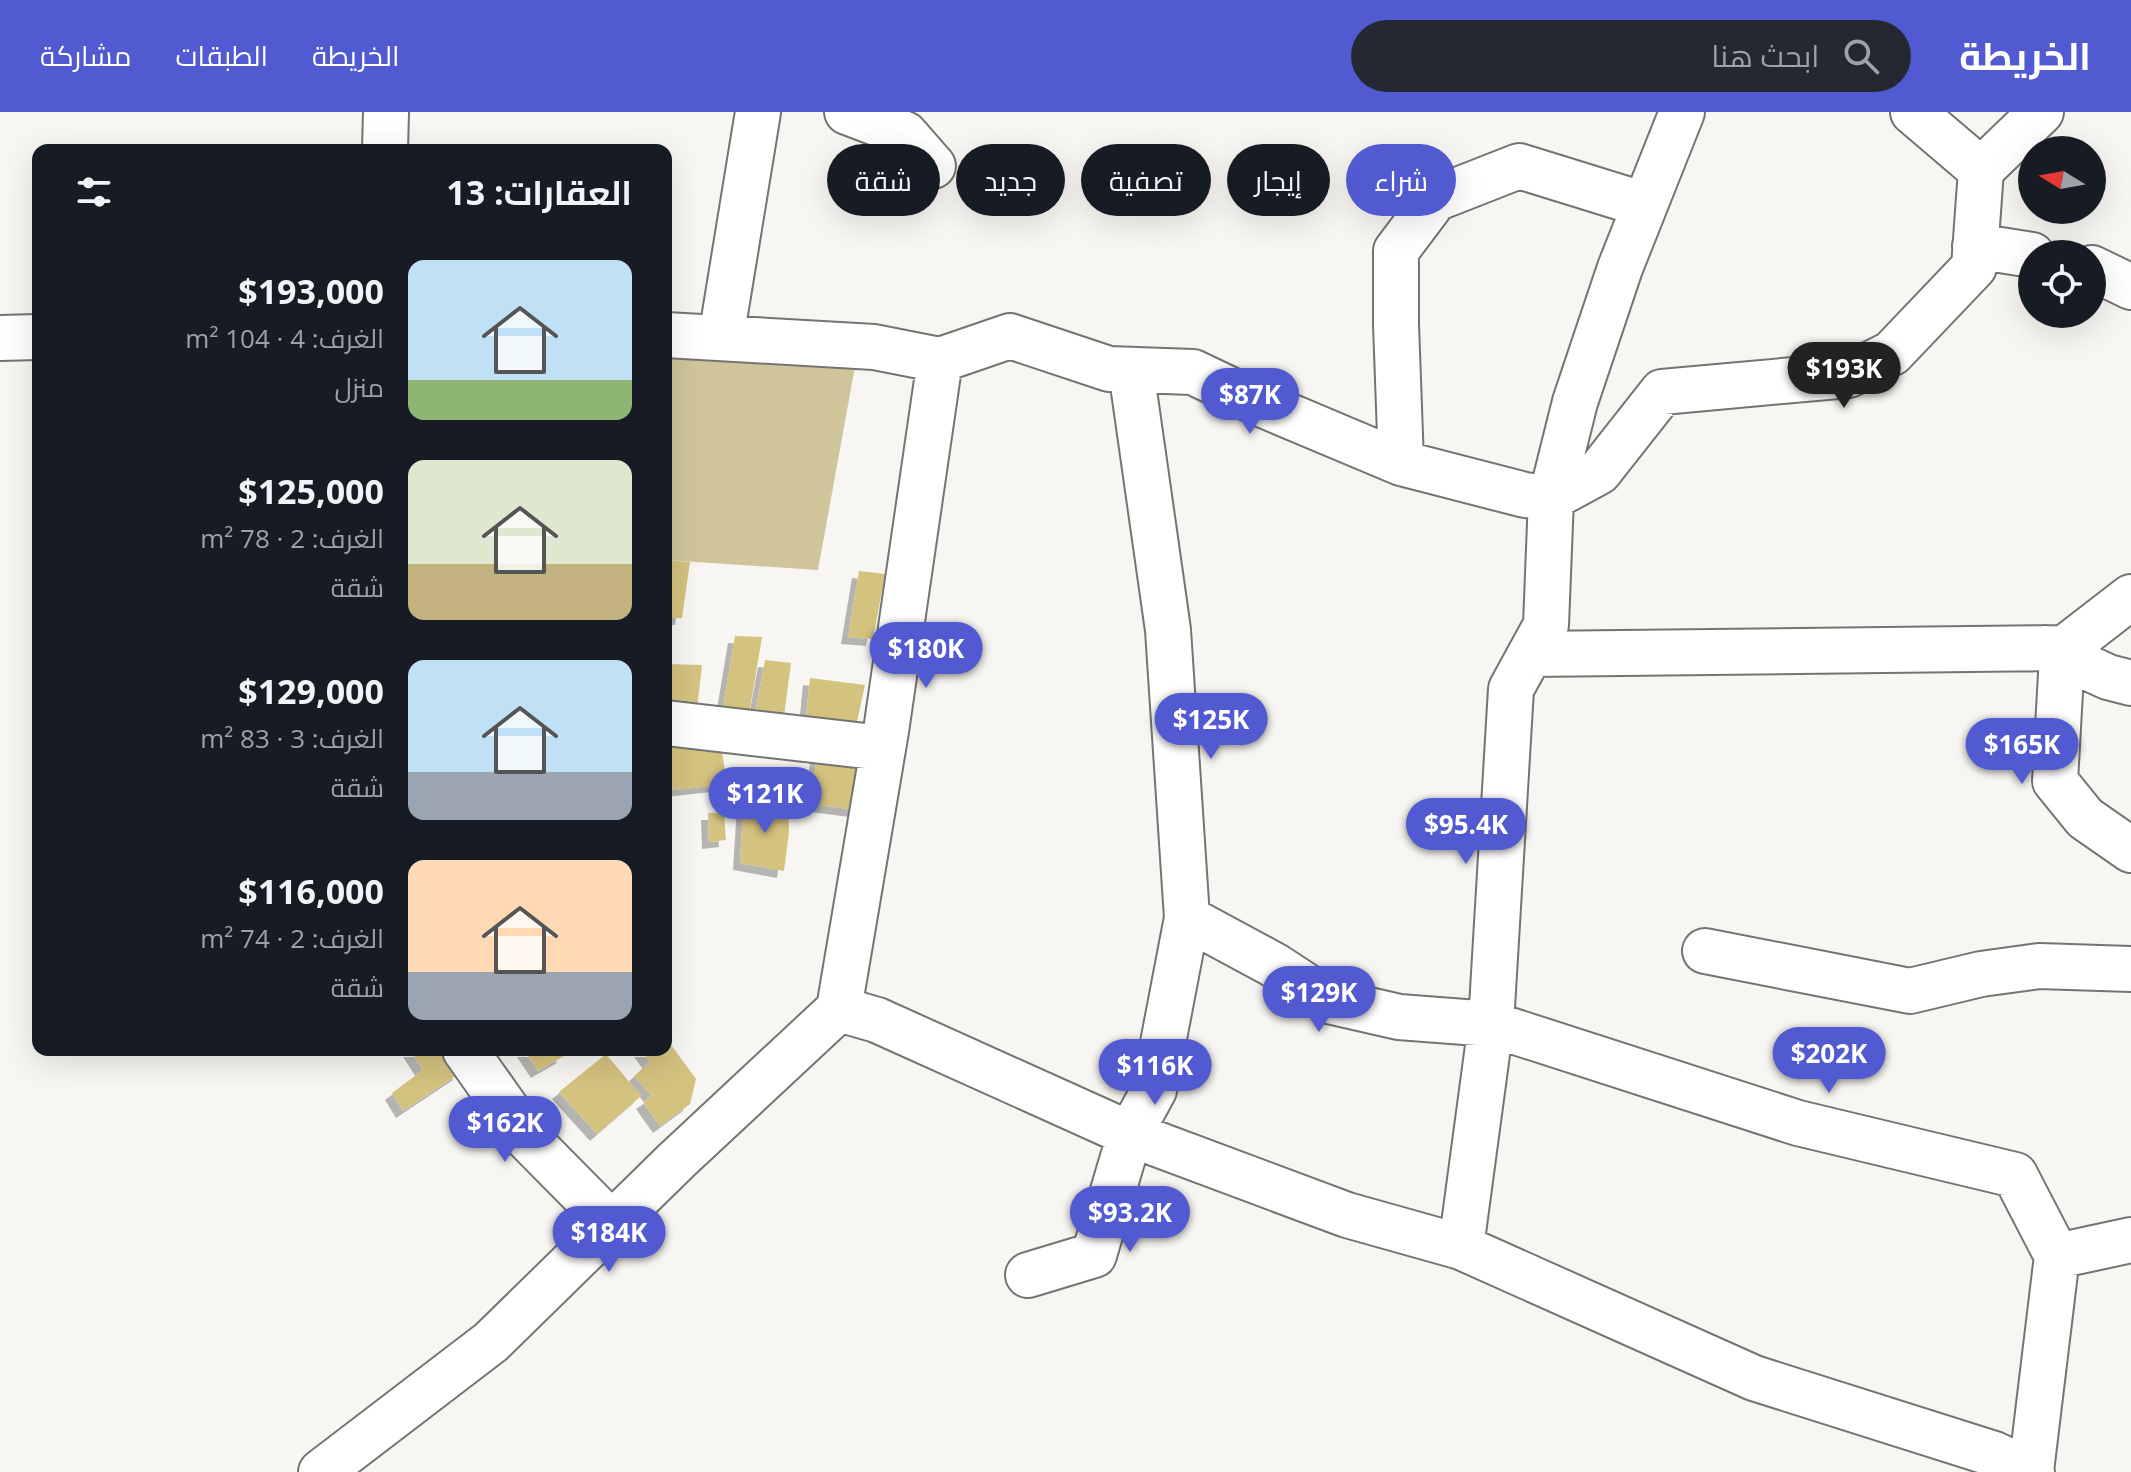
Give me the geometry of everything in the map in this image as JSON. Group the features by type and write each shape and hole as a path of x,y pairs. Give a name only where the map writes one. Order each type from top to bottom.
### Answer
{"street":[{"path":"385,144 386,112"},
{"path":"721,338 758,112"},
{"path":"847,112 905,134 914,144"},
{"path":"1461,1247 1491,1024 1511,689 1546,625 1551,498 1575,402 1620,268 1682,112"},
{"path":"1913,112 1981,170"},
{"path":"672,335 874,347 940,360 1010,336 1109,369 1193,372 1401,463 1525,495 1551,498 1599,472 1662,392 1849,375 1892,353 1974,267 1981,170 2041,112"},
{"path":"1401,463 1396,251 1435,199 1519,166 1645,205"},
{"path":"1975,246 2018,253"},
{"path":"2106,275 2131,287"},
{"path":"0,338 32,337"},
{"path":"321,1472 491,1342 839,1009 883,748 940,360"},
{"path":"1028,1275 1094,1255 1130,1134 1154,1090 1187,918 1168,630 1131,370"},
{"path":"1530,654 2053,652 2065,648 2131,597"},
{"path":"2053,652 2108,677 2131,683"},
{"path":"2053,652 2055,781 2085,818 2131,850"},
{"path":"672,724 883,748"},
{"path":"839,1009 877,1020 1130,1134 1347,1215 1461,1247 1754,1378 1994,1454 2031,1472 2057,1256 2015,1175 1798,1123 1491,1024 1399,1017 1329,1001 1274,965 1187,918"},
{"path":"1705,951 1910,991 1981,974 2039,966 2131,969"},
{"path":"469,1056 527,1138 612,1224"},
{"path":"2057,1256 2131,1240"}],"shaded area":[{"path":"672,352 856,361 818,570 672,560"}],"building":[{"path":"672,560 690,562 682,618 672,618"},
{"path":"859,571 885,574 873,639 848,637"},
{"path":"735,636 762,637 749,715 722,714"},
{"path":"765,660 791,663 784,716 755,714"},
{"path":"672,664 702,665 697,709 672,708"},
{"path":"810,678 865,685 856,726 806,718"},
{"path":"672,732 719,734 727,784 673,790"},
{"path":"818,746 862,750 856,810 811,804"},
{"path":"744,799 788,806 789,832 784,871 740,863"},
{"path":"708,813 724,813 726,840 709,842"},
{"path":"672,1046 696,1079 690,1104 660,1126 643,1102 652,1096 634,1076 650,1062 646,1056 672,1056"},
{"path":"414,1056 447,1056 460,1073 403,1111 392,1093 423,1070"},
{"path":"528,1056 564,1056 538,1071"},
{"path":"604,1056 608,1056 641,1096 597,1134 559,1092"}]}
